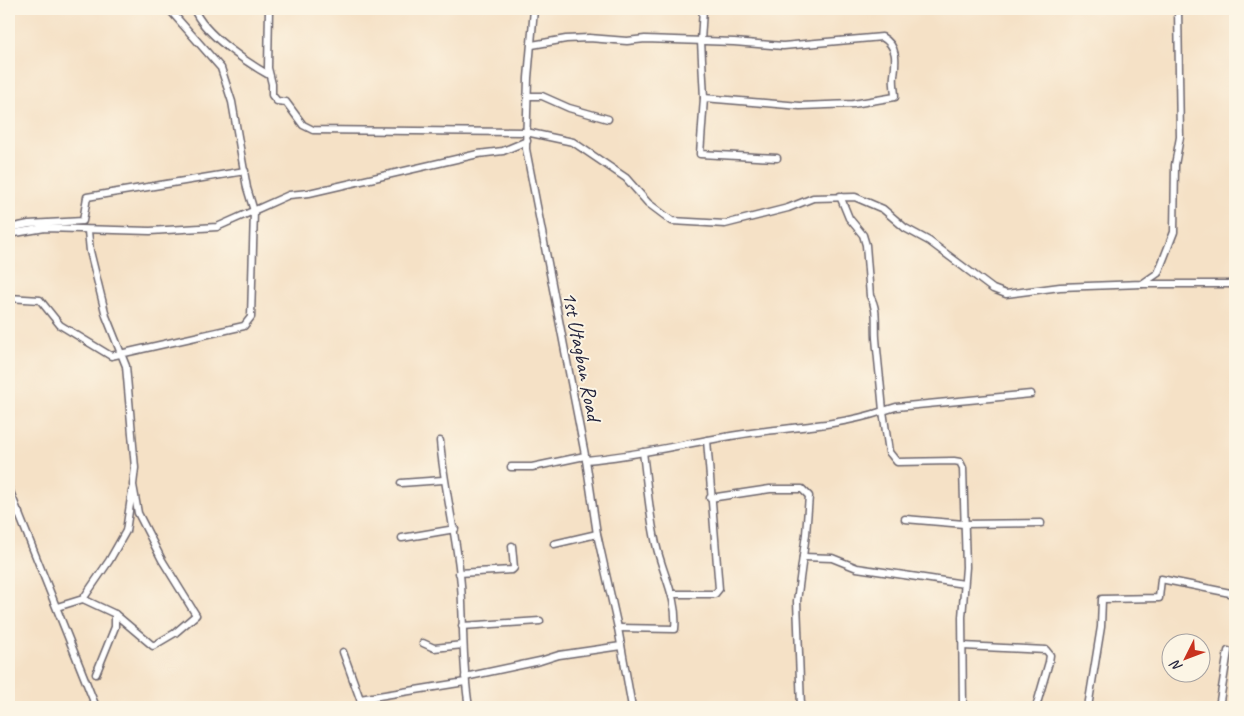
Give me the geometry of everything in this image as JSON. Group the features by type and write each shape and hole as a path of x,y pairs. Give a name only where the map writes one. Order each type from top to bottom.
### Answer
{"street":[{"path":"9,298 40,300 60,325 111,356 244,326 251,316 254,211 247,188 232,102 221,68 170,9"},
{"path":"194,9 217,38 228,45 245,62 269,75"},
{"path":"269,9 269,75 274,100 286,102 303,125 313,130 526,132 573,142 626,178 648,203 672,221 725,224 788,208 814,198 855,197 883,209 905,228 929,241 992,290 1006,294 1060,287 1142,284 1235,284"},
{"name":"1st Utagban Road","path":"534,9 527,96 526,132 529,168 586,458 597,534 618,628 632,707"},
{"path":"704,9 701,41 704,98 700,154 777,158"},
{"path":"1142,284 1158,273 1174,232 1175,165 1180,137 1178,9"},
{"path":"532,45 566,39 701,41 784,46 882,37 889,41 896,62 893,78 895,96 853,104 800,106 704,98"},
{"path":"527,96 542,96 570,108 608,119"},
{"path":"9,234 45,228 88,231 150,231 218,227 289,196 478,154 502,151 527,141"},
{"path":"9,228 83,221 86,197 245,171"},
{"path":"840,196 849,218 863,235 866,244 870,296 874,303 876,314 876,336 883,411 889,452 897,462 960,462 964,474 963,707"},
{"path":"57,607 83,599 109,561 126,531 135,468 126,366 106,316 90,251 88,231"},
{"path":"511,467 532,467 586,458 642,452 737,435 798,429 896,407 1030,394"},
{"path":"673,594 715,594 718,592 710,498 708,440"},
{"path":"440,441 443,480 455,529 465,680 469,707"},
{"path":"618,628 676,629 673,594 656,545 642,452"},
{"path":"400,483 443,480"},
{"path":"83,599 115,614 153,646 175,633 196,615 162,560 138,513 133,485"},
{"path":"9,489 96,707"},
{"path":"710,498 770,489 802,490 807,492 809,496 797,602 801,707"},
{"path":"9,517 18,513"},
{"path":"905,519 964,524 1041,523"},
{"path":"402,538 455,529"},
{"path":"554,544 597,534"},
{"path":"459,572 512,570 514,568 512,546"},
{"path":"803,557 832,558 857,568 964,584"},
{"path":"1088,707 1101,627 1102,599 1159,598 1162,579 1235,594"},
{"path":"96,674 115,627 115,614"},
{"path":"462,626 540,621"},
{"path":"423,642 434,648 463,645"},
{"path":"344,652 360,699 465,680 540,662 559,655 621,646"},
{"path":"963,646 1046,650 1050,655 1049,662 1036,707"},
{"path":"1219,707 1228,651"}]}
